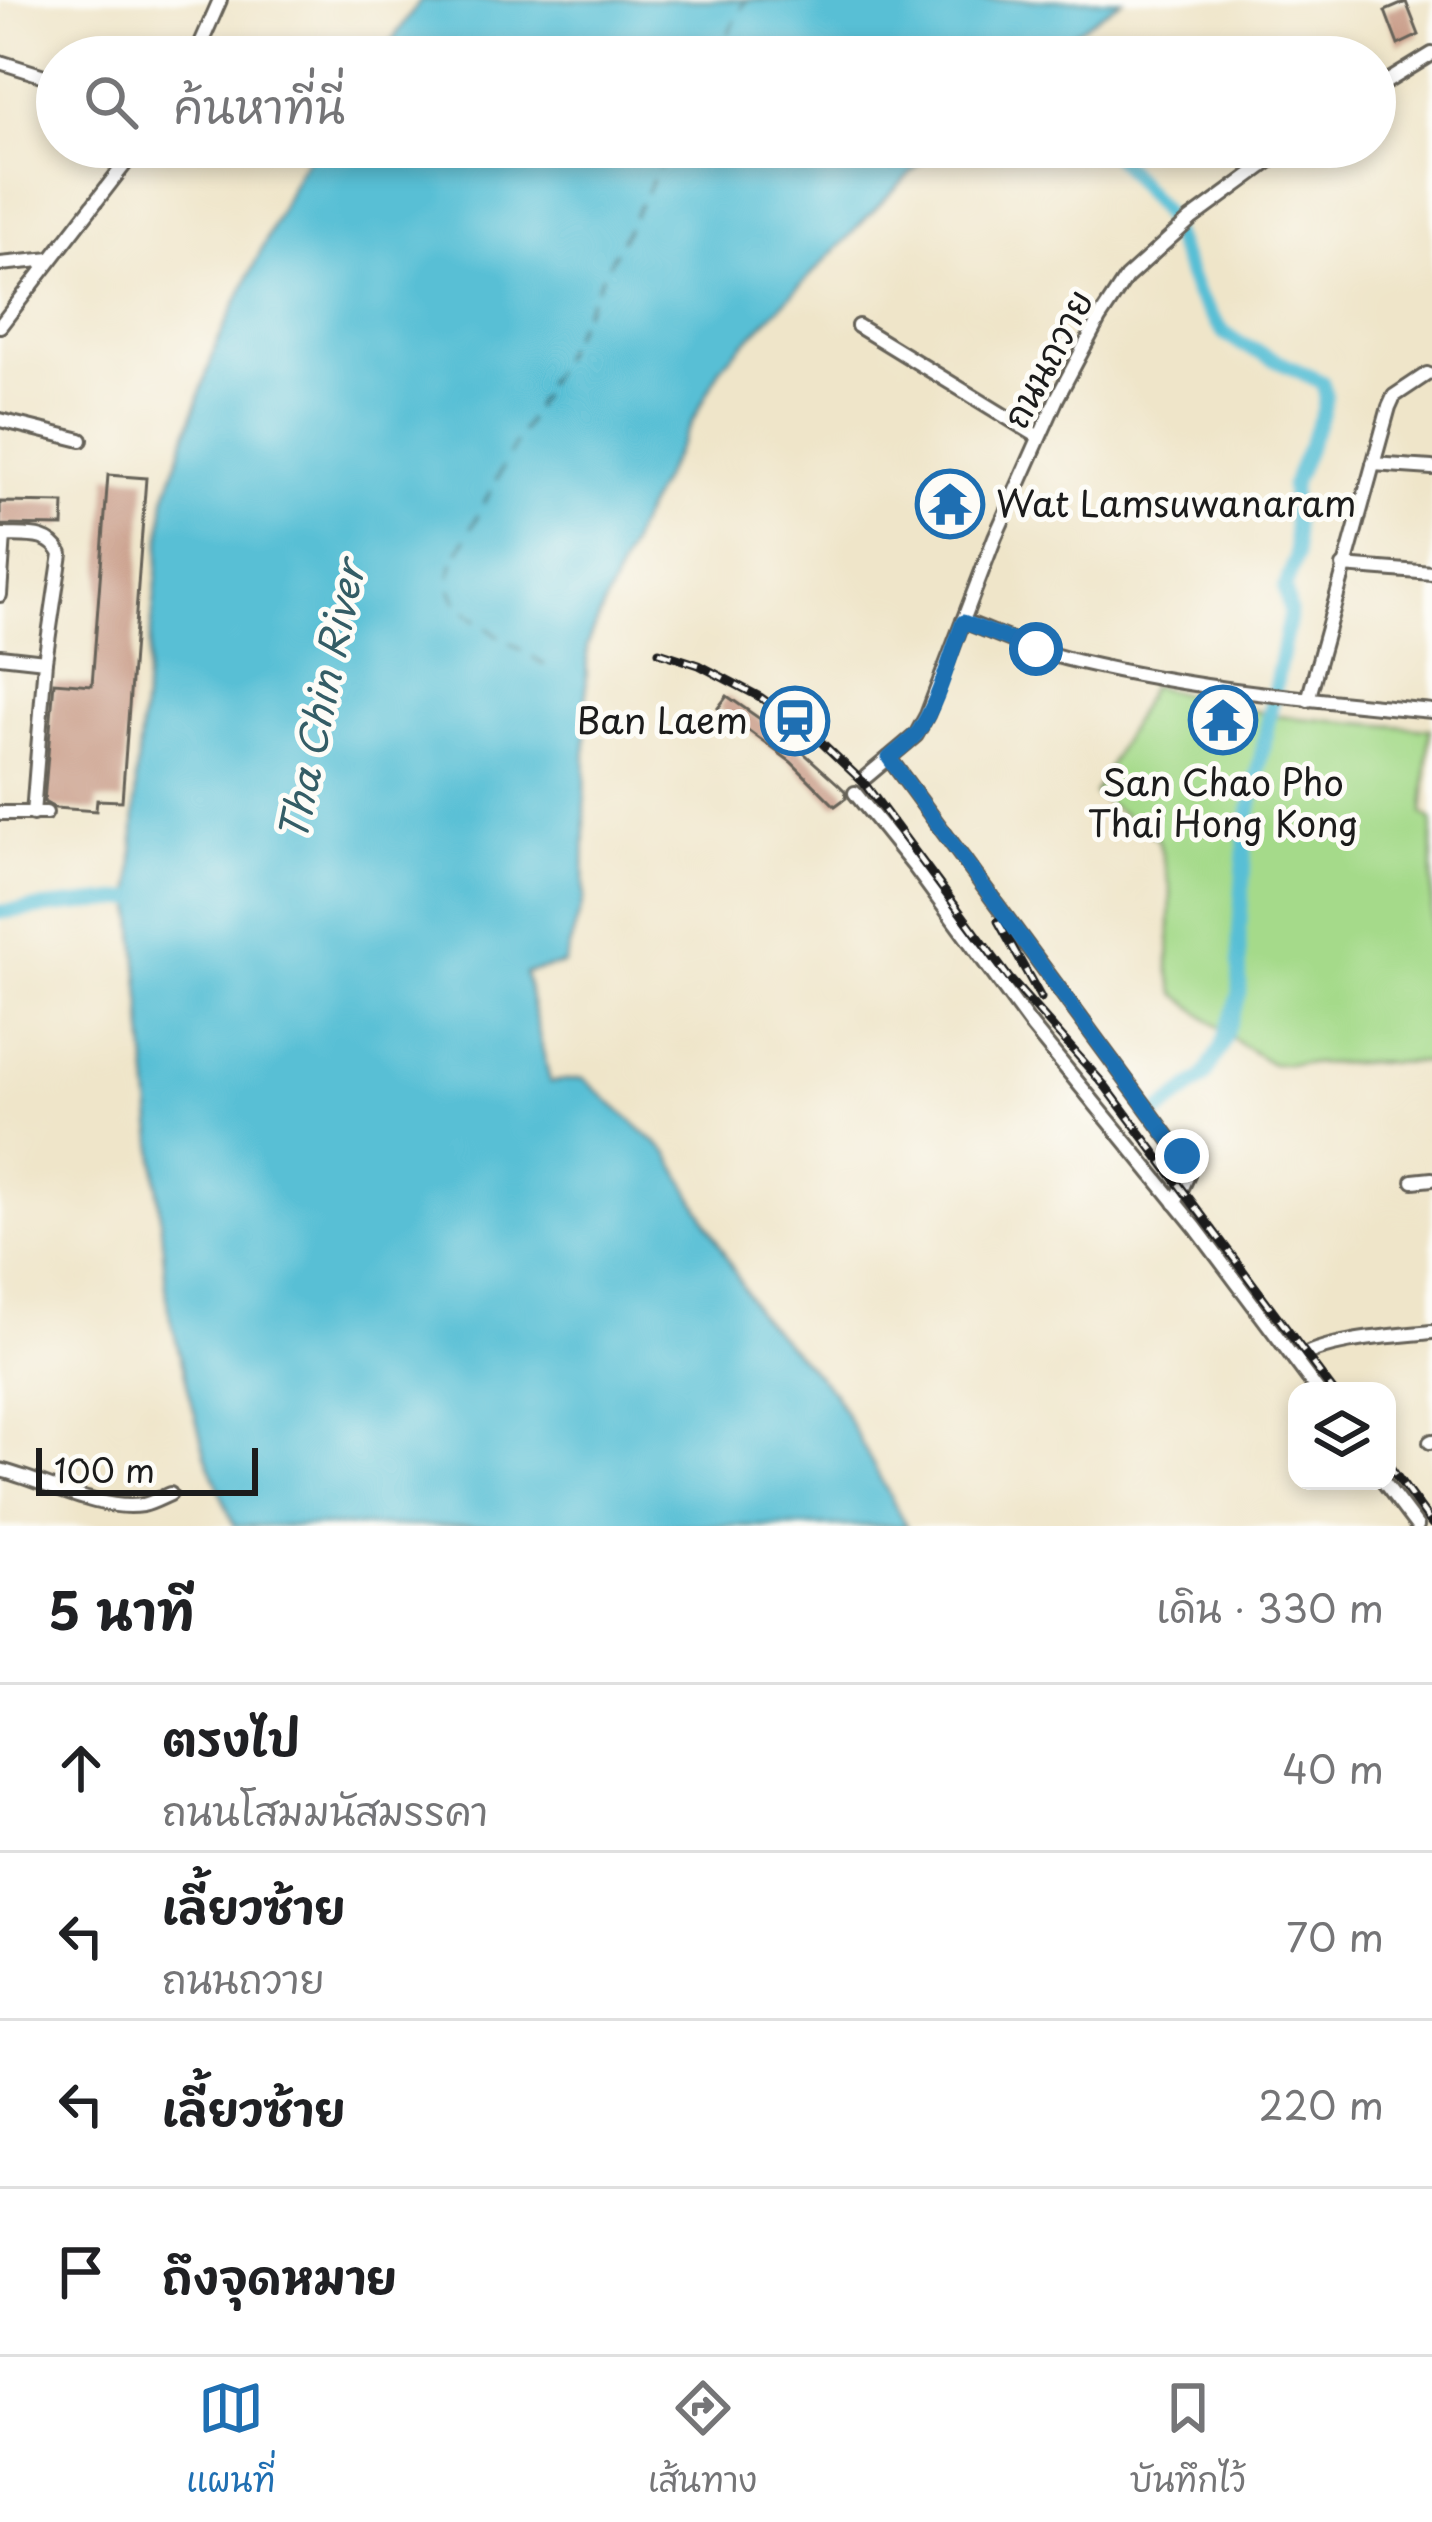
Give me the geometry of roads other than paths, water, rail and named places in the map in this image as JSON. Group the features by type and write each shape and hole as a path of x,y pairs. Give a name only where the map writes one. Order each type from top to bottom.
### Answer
{"street":[{"path":"204,36 220,0"},
{"path":"1396,76 1432,54"},
{"path":"0,62 36,73"},
{"path":"0,326 122,168"},
{"name":"ถนนถวาย","path":"866,777 916,735 927,715 982,568 1039,437 1099,319 1126,278 1191,219 1260,168"},
{"path":"0,264 51,259"},
{"path":"858,326 1039,437"},
{"path":"1308,700 1394,397 1427,374"},
{"path":"0,420 81,440"},
{"path":"1373,464 1432,468"},
{"path":"0,595 2,535 44,537 55,544 61,554 45,661 39,813 0,813"},
{"path":"1343,566 1432,573"},
{"path":"963,622 1073,661 1274,696 1432,711"},
{"path":"0,656 45,661"},
{"path":"889,758 1182,1156 1188,1175 1175,1203"},
{"path":"855,793 1311,1382"},
{"path":"1413,1181 1432,1179"},
{"path":"1295,1360 1305,1353 1342,1345 1432,1332"},
{"path":"0,1470 59,1491 128,1505 170,1494"},
{"path":"1390,1490 1417,1526"}],"water":[{"path":"421,0 1122,0 1070,36 395,36"},
{"name":"Tha Chin River","path":"301,168 915,168 721,367 642,517 587,646 584,899 564,964 525,973 550,1082 583,1078 669,1154 758,1314 834,1393 906,1526 234,1526 205,1454 168,1308 132,893 136,775 165,498 217,343"}],"waterway":[{"path":"1126,168 1165,214 1197,295 1224,333 1322,382 1326,397 1292,486 1296,557 1285,588 1290,613 1246,831 1240,993 1221,1047 1203,1078 1161,1111"},
{"path":"0,912 150,897"}],"railway":[{"path":"659,652 699,665 760,697 818,739 864,783 1009,978 1106,1087 1326,1382"},
{"path":"998,921 1041,998"},
{"path":"1396,1475 1432,1524"}],"place":[{"name":"Wat Lamsuwanaram","path":"950,504"},
{"name":"San Chao Pho Thai Hong Kong","path":"1223,720"},
{"name":"Ban Laem","path":"795,721"}]}
